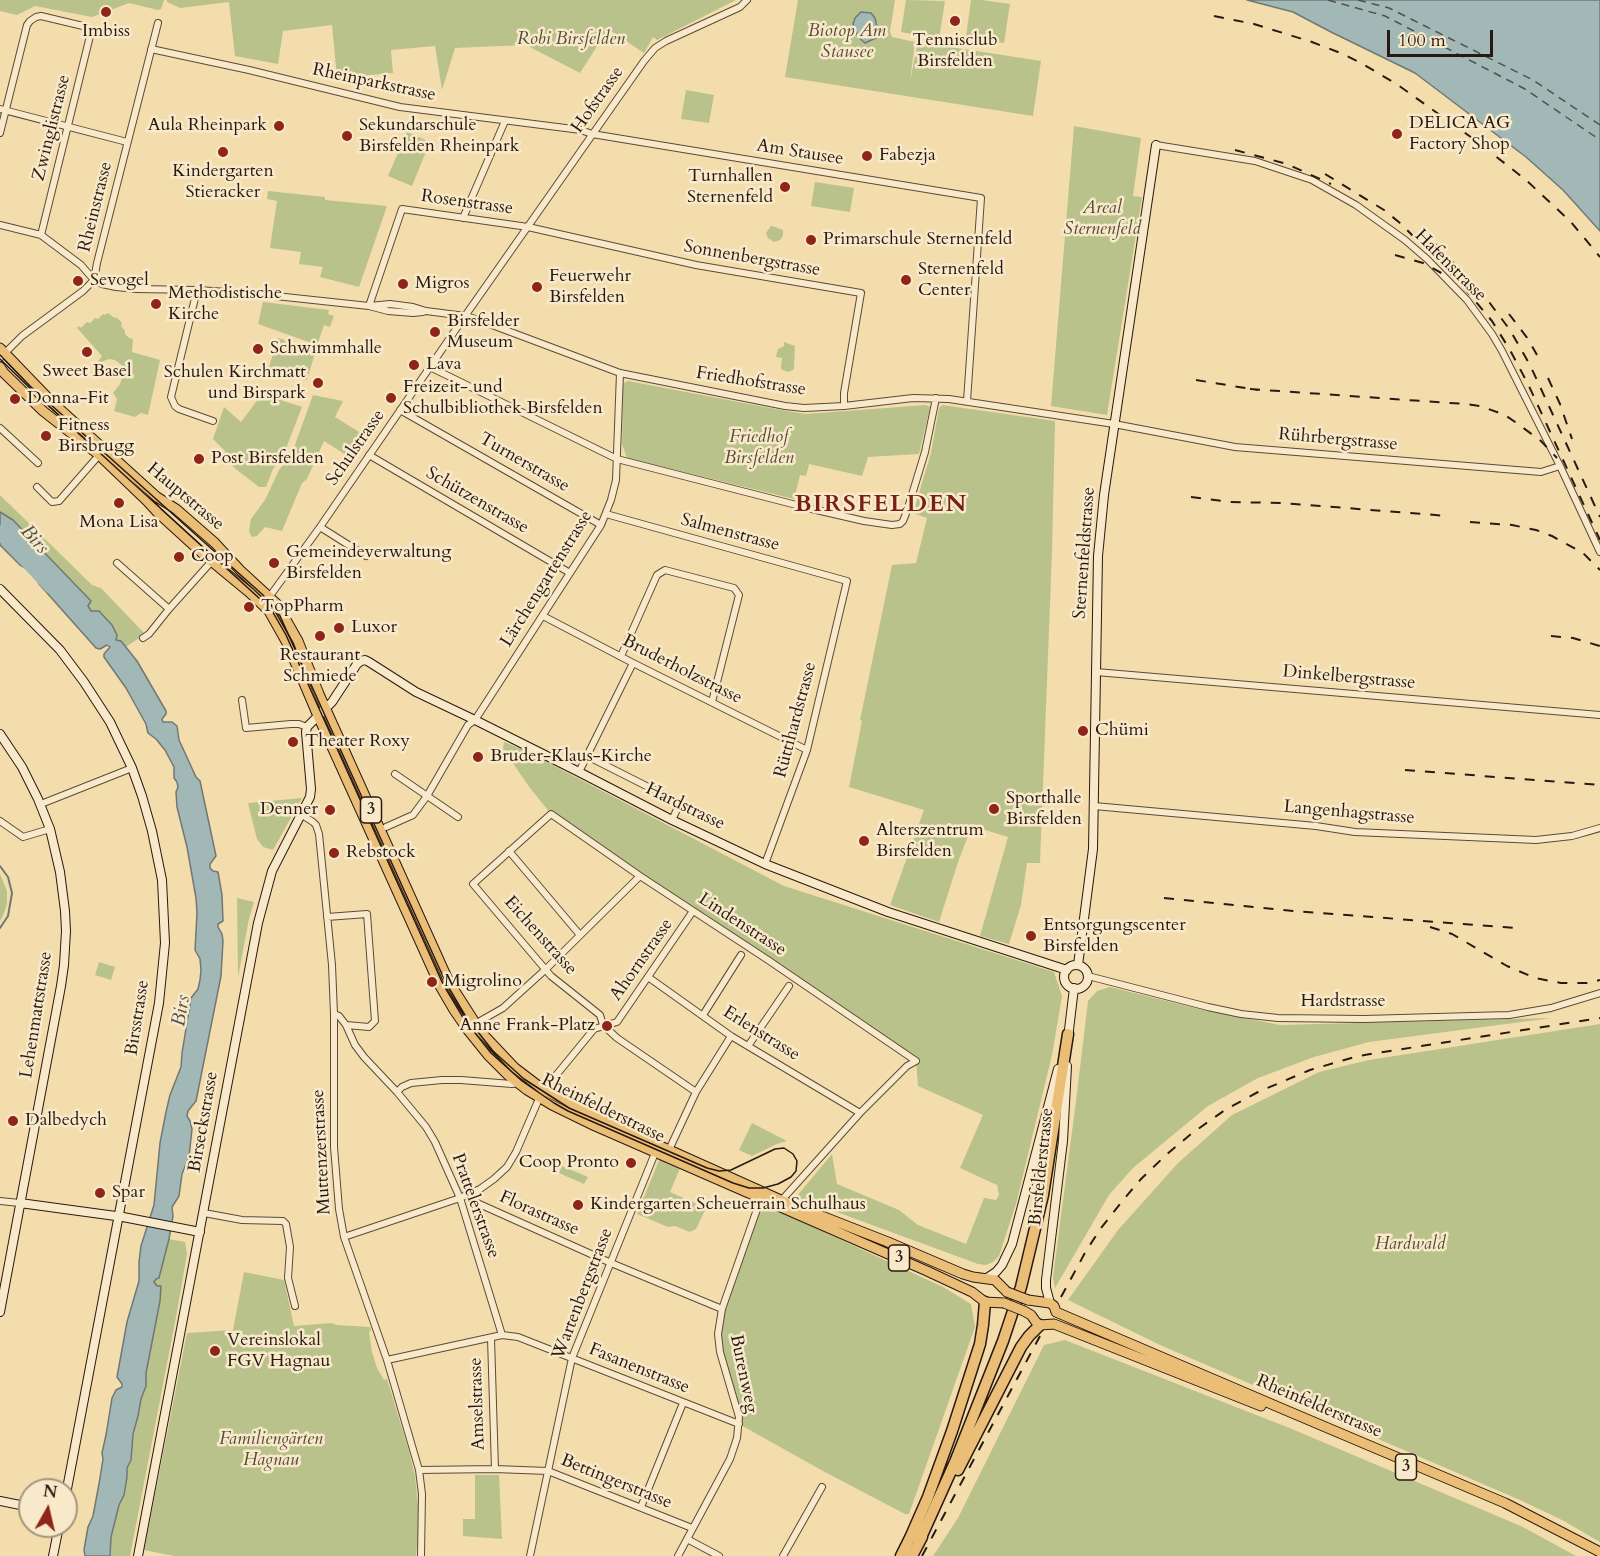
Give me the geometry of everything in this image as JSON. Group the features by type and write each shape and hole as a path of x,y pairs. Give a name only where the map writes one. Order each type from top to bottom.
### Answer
{"highway":[{"path":"915,1540 969,1425 1006,1333 1021,1287 1034,1239 1046,1179 1068,1034"},
{"path":"912,1556 928,1497 980,1344 983,1325 981,1299"},
{"path":"901,1556 915,1540 963,1462 1029,1336 1045,1324"}],"main road":[{"name":"Hauptstrasse","path":"1,353 102,452 158,513 261,604"},
{"name":"Hauptstrasse","path":"0,367 43,411 102,452 176,509 270,596"},
{"path":"261,604 270,596"},
{"name":"Rheinfelderstrasse","path":"270,596 298,641 325,708 471,1026"},
{"name":"Rheinfelderstrasse","path":"261,604 276,622 287,643 440,986 454,1010 495,1048 522,1080 566,1113 656,1153 667,1154"},
{"name":"Rheinfelderstrasse","path":"542,1094 571,1105 667,1154 927,1270 972,1292 981,1299 1004,1303 1031,1315 1036,1322 1253,1403 1498,1506 1597,1556"},
{"name":"Rheinfelderstrasse","path":"780,1203 888,1242 963,1274 995,1280 1007,1292 1028,1300 1050,1303"},
{"path":"981,1299 976,1290 978,1285 986,1279"},
{"path":"1045,1324 1055,1318 1054,1306 1050,1303"},
{"name":"Rheinfelderstrasse","path":"1056,1312 1505,1503 1600,1552"}],"street":[{"name":"Hofstrasse","path":"528,227 655,48 740,7 747,0"},
{"name":"Zwinglistrasse","path":"3,110 30,21 41,16 86,28 90,36 41,235"},
{"name":"Rheinstrasse","path":"1,353 83,291 94,280 158,23"},
{"name":"Rheinparkstrasse","path":"151,49 400,107 581,130 592,134"},
{"path":"0,133 3,110 127,142"},
{"path":"463,218 505,121"},
{"name":"Am Stausee","path":"592,134 981,198 967,401"},
{"name":"Sternenfeldstrasse","path":"1078,965 1089,882 1094,806 1098,556 1114,424 1156,145"},
{"name":"Hafenstrasse","path":"1156,145 1255,160 1312,180 1356,205 1405,240 1452,283 1467,300 1502,351 1600,552"},
{"name":"Rosenstrasse","path":"369,306 402,209 528,227"},
{"path":"0,225 41,235 81,266 94,280"},
{"name":"Schulstrasse","path":"270,596 528,227"},
{"name":"Sonnenbergstrasse","path":"528,227 696,265 861,293 844,393 844,405"},
{"name":"Friedhofstrasse","path":"94,280 109,285 138,289 257,294 369,306 390,304 465,316 620,373 785,406 804,408 936,398 1114,424"},
{"path":"197,290 171,398 178,409 213,421"},
{"path":"430,367 617,459 793,504 864,521 892,525 900,524 907,511 925,452 936,398"},
{"name":"Lärchengartenstrasse","path":"386,827 413,815 427,796 468,725 475,720 601,525 614,489 620,373"},
{"name":"Turnerstrasse","path":"400,410 601,525"},
{"name":"Rührbergstrasse","path":"1114,424 1235,447 1541,472 1560,466"},
{"path":"0,428 38,463"},
{"path":"37,487 52,502 59,501 102,452"},
{"name":"Schützenstrasse","path":"369,455 570,573"},
{"name":"Salmenstrasse","path":"606,514 847,580"},
{"path":"320,526 366,556"},
{"path":"143,638 212,561 220,556 229,559"},
{"path":"117,563 169,609"},
{"path":"621,656 657,575 665,570 734,588 739,595 712,702"},
{"name":"Rüttihardstrasse","path":"765,864 807,750 847,580"},
{"name":"Birsstrasse","path":"0,589 60,650 110,722 132,768 142,796 162,880 165,943 159,1002 124,1217 69,1478"},
{"name":"Bruderholzstrasse","path":"543,616 807,750"},
{"name":"Hardstrasse","path":"325,708 357,664 364,660 416,692 765,864 888,912 1066,970"},
{"path":"579,772 633,663"},
{"name":"Dinkelbergstrasse","path":"1096,672 1600,715"},
{"path":"242,700 246,728 291,724 307,727 325,708"},
{"name":"Birseckstrasse","path":"138,1556 196,1231 204,1213 250,967 268,885 279,854 308,803 311,789 305,739 307,727"},
{"name":"Lehenmattstrasse","path":"0,734 22,767 50,829 60,872 66,931 64,965 0,1312"},
{"path":"587,756 680,803 672,820"},
{"path":"40,804 132,768"},
{"path":"395,774 458,817"},
{"name":"Langenhagstrasse","path":"1094,806 1316,826 1355,832 1536,840 1572,836 1600,828"},
{"name":"Eichenstrasse","path":"551,814 473,884 551,976 600,1015 603,1025 617,1038 696,1092"},
{"name":"Lindenstrasse","path":"551,814 916,1061 907,1066 860,1113"},
{"name":"Muttenzerstrasse","path":"302,815 318,828 332,965 334,1147 344,1237 387,1360 419,1470 422,1494 421,1556"},
{"path":"0,821 23,837 50,829"},
{"path":"509,851 580,935"},
{"path":"471,1026 503,1008 640,876"},
{"name":"Ahornstrasse","path":"344,1237 460,1198 480,1189 507,1167 542,1094 594,1029 618,1022 693,911"},
{"path":"327,917 367,915 375,1021 369,1027 346,1025"},
{"path":"703,1015 741,955"},
{"path":"1078,965 1084,968 1088,976 1085,984 1080,988 1074,988 1068,985 1065,979 1066,970 1078,965"},
{"name":"Hardstrasse","path":"1088,976 1208,1007 1241,1014 1289,1019 1509,1015 1551,1008 1600,993"},
{"name":"Erlenstrasse","path":"648,977 731,1036 860,1113"},
{"path":"748,1046 789,986"},
{"name":"Birsfelderstrasse","path":"1050,1303 1046,1280 1064,1130 1068,1034 1074,988"},
{"name":"Prattelerstrasse","path":"334,1014 339,1016 346,1025 355,1045 426,1126 435,1142 460,1198 502,1335"},
{"name":"Birsfelderstrasse","path":"986,1279 1002,1265 1012,1244 1068,1034"},
{"path":"667,1154 696,1092 731,1036"},
{"path":"397,1092 411,1083 442,1080 522,1080"},
{"path":"780,1203 860,1113"},
{"name":"Wartenbergstrasse","path":"530,1556 572,1358 656,1153"},
{"name":"Burenweg","path":"678,1556 730,1459 737,1438 739,1424 737,1409 720,1352 718,1334 722,1309 762,1195"},
{"path":"0,1201 124,1217 196,1231"},
{"name":"Florastrasse","path":"477,1203 611,1263 722,1309"},
{"path":"204,1213 242,1220 283,1221 286,1224 290,1247 288,1278 295,1306"},
{"name":"Fasanenstrasse","path":"387,1360 502,1335 518,1337 739,1424"},
{"name":"Amselstrasse","path":"491,1338 495,1469"},
{"path":"641,1507 683,1403"},
{"name":"Bettingerstrasse","path":"419,1470 548,1471 692,1528"},
{"path":"783,1556 822,1487"},
{"path":"0,1501 18,1505"},
{"path":"53,1556 56,1538"},
{"path":"687,1539 719,1556"}],"green space":[{"path":"0,0 164,0 161,9 158,10 129,3 92,17 35,6 17,15 0,11"},
{"name":"Robi Birsfelden","path":"167,0 736,0 657,40 653,37 644,53 608,29 580,73 526,45 455,48 442,90 435,46 391,50 393,73 337,78 332,25 283,31 278,64 235,56 229,2 180,8"},
{"name":"Biotop Am Stausee","path":"798,0 895,0 890,31 892,37 915,42 910,81 918,42 1041,61 1033,116 785,77"},
{"path":"906,0 945,1 939,39 901,32"},
{"path":"971,0 1010,4 1004,43 966,37"},
{"path":"686,90 714,95 709,123 681,119"},
{"name":"Areal Sternenfeld","path":"1074,126 1141,138 1133,196 1142,197 1107,415 1051,406"},
{"path":"407,132 430,142 412,186 388,176"},
{"path":"815,182 854,188 850,212 811,206"},
{"path":"268,191 325,197 325,200 387,206 359,287 320,277 323,267 299,264 301,252 270,248 277,201 267,199"},
{"path":"771,226 783,230 780,240 774,242 768,238 766,233"},
{"path":"263,302 329,310 328,314 334,316 330,327 324,325 317,345 258,324"},
{"path":"108,313 122,323 125,334 133,339 132,352 160,360 148,415 141,413 135,417 114,411 117,399 113,393 120,384 125,368 115,360 109,359 96,364 102,356 77,328"},
{"path":"278,338 316,350 307,380 269,367"},
{"path":"784,342 795,346 794,369 789,372 782,370 782,358 776,357 778,349 784,346"},
{"name":"Friedhof Birsfelden","path":"628,381 806,414 926,405 930,407 919,454 868,457 862,476 809,464 806,476 800,475 794,499 627,458 622,444 623,387"},
{"path":"262,394 302,407 285,451 273,469 266,487 259,487 223,459 225,451 213,439 224,407 241,422"},
{"path":"313,395 343,401 335,417 369,438 354,460 324,441 307,479 302,483 282,531 265,527 257,536 252,537 249,531 251,519 265,500 279,470 292,453"},
{"path":"942,405 1055,421 1040,863 1027,863 1021,905 1009,944 980,936 1008,837 972,826 939,922 890,905 924,810 849,787 862,721 860,720 892,565 916,563 927,518 913,513 931,453 939,408"},
{"path":"0,495 92,585 101,588 145,634 126,647 121,641 116,640 13,520 0,512"},
{"path":"504,742 524,750 784,886 1054,972 1062,996 1052,1055 1016,1204 999,1256 993,1262 986,1265 978,1264 796,1197 832,1154 837,1184 899,1210 918,1225 966,1244 984,1198 996,1200 999,1195 997,1185 960,1168 983,1115 918,1086 916,1061 551,814 503,749"},
{"path":"302,798 273,850 263,847 257,839 248,803"},
{"path":"0,874 7,891 7,904 0,921"},
{"path":"237,898 254,902 238,977"},
{"path":"99,962 115,967 111,980 95,975"},
{"path":"1110,987 1195,1008 1280,1025 1552,1018 1369,1042 1314,1057 1258,1078 1208,1106 1133,1168 1109,1195 1055,1288 1053,1277 1088,1001 1097,991"},
{"name":"Hardwald","path":"1600,1024 1600,1542 1564,1521 1520,1500 1160,1345 1068,1300 1118,1230 1178,1163 1232,1115 1319,1072 1369,1060"},
{"path":"752,1123 787,1141 752,1156 739,1150"},
{"path":"660,1158 680,1168 670,1192 706,1208 696,1229 690,1232 675,1226 668,1227 637,1214"},
{"path":"562,1166 588,1177 584,1184 559,1173"},
{"path":"759,1202 943,1287 971,1304 975,1327 909,1514 823,1471 739,1424 720,1352 721,1313"},
{"path":"169,1239 185,1242 187,1254 176,1317 130,1556 110,1556 111,1537 124,1494 127,1468 131,1460 133,1434 146,1386 146,1373 160,1301 154,1282 165,1256"},
{"name":"Familiengärten Hagnau","path":"244,1272 284,1280 294,1326 332,1323 370,1327 372,1352 377,1368 384,1380 387,1379 415,1476 419,1525 416,1556 174,1556 144,1550 187,1333 233,1330"},
{"path":"1065,1340 1292,1429 1523,1527 1576,1556 933,1556 958,1518 1044,1345"},
{"path":"475,1475 499,1475 502,1539 463,1536 463,1519 475,1519"}],"water":[{"path":"1247,0 1600,0 1600,231 1563,190 1526,157 1415,73 1293,12"},
{"path":"861,12 871,13 875,18 878,32 878,37 865,43 858,37 853,24"},
{"path":"0,512 13,520 91,601 88,606 91,611 99,611 112,625 117,635 116,640 121,641 137,661 166,711 163,722 172,722 177,726 179,740 200,781 216,856 210,868 218,872 222,895 223,921 218,924 223,941 221,976 196,1101 187,1116 192,1129 189,1157 182,1174 179,1196 172,1207 173,1216 169,1239 159,1278 154,1282 157,1286 161,1286 160,1301 146,1373 146,1386 133,1434 131,1460 127,1468 124,1495 119,1505 111,1537 110,1556 85,1556 84,1550 99,1484 112,1398 116,1390 122,1387 117,1377 127,1322 139,1281 141,1246 154,1205 160,1143 166,1112 181,1067 191,998 198,989 200,980 200,959 195,950 196,898 177,807 178,787 174,778 174,767 165,750 148,733 146,724 126,688 104,657 110,647 107,645 100,649 96,648 39,584 35,577 42,571 40,567 32,572 20,565 0,545"}],"waterway":[{"name":"Birs","path":"0,532 51,587"},
{"path":"0,866 8,877 12,893 8,916 0,928"}],"ferry route":[{"path":"1328,0 1385,16 1525,89 1600,140"},
{"path":"1358,0 1389,8 1533,80 1600,125"}],"tram line":[{"path":"0,355 30,386 263,595 280,616 446,983 466,1017 493,1051 524,1079 569,1108 707,1168 719,1171 731,1170 775,1149 784,1148 793,1154 797,1161 796,1171 791,1177 763,1188 749,1188 733,1183 568,1111 522,1081 491,1053 464,1019 443,984 286,635 271,609 0,359"}],"railway":[{"path":"1214,16 1254,24 1312,42 1343,54 1398,85 1526,180 1571,222 1600,257"},
{"path":"1235,150 1287,164 1331,184"},
{"path":"1325,174 1384,210 1400,223 1460,283 1492,321 1528,384 1600,540"},
{"path":"1435,244 1480,290 1510,330 1530,365 1600,517"},
{"path":"1395,255 1423,263 1445,275"},
{"path":"1509,314 1537,355"},
{"path":"1548,378 1572,439"},
{"path":"1196,380 1257,390"},
{"path":"1250,389 1480,406 1505,415 1541,441 1557,458"},
{"path":"1191,497 1230,502 1282,503 1448,516"},
{"path":"1470,522 1512,525 1536,530 1583,553 1600,570"},
{"path":"1551,636 1573,638 1600,646"},
{"path":"1405,770 1600,785"},
{"path":"1164,898 1293,911 1516,928"},
{"path":"1430,927 1452,934 1507,966 1535,978 1561,983 1587,983 1600,980"},
{"path":"1061,1297 1101,1228 1141,1179 1191,1134 1225,1110 1258,1092 1310,1070 1358,1056 1600,1018"},
{"path":"922,1556 1040,1336"}],"place":[{"name":"Imbiss","path":"106,12"},
{"name":"Tennisclub Birsfelden","path":"955,21"},
{"name":"Aula Rheinpark","path":"279,126"},
{"name":"DELICA AG Factory Shop","path":"1397,134"},
{"name":"Sekundarschule Birsfelden Rheinpark","path":"347,136"},
{"name":"Kindergarten Stieracker","path":"223,152"},
{"name":"Fabezja","path":"867,156"},
{"name":"Turnhallen Sternenfeld","path":"785,187"},
{"name":"Primarschule Sternenfeld","path":"811,240"},
{"name":"Sternenfeld Center","path":"906,280"},
{"name":"Sevogel","path":"78,281"},
{"name":"Migros","path":"403,284"},
{"name":"Feuerwehr Birsfelden","path":"537,287"},
{"name":"Methodistische Kirche","path":"156,304"},
{"name":"Birsfelder Museum","path":"435,332"},
{"name":"Schwimmhalle","path":"258,349"},
{"name":"Sweet Basel","path":"87,352"},
{"name":"Lava","path":"414,365"},
{"name":"Schulen Kirchmatt und Birspark","path":"318,383"},
{"name":"Freizeit- und Schulbibliothek Birsfelden","path":"391,398"},
{"name":"Donna-Fit","path":"15,399"},
{"name":"Fitness Birsbrugg","path":"46,436"},
{"name":"Post Birsfelden","path":"199,459"},
{"name":"Mona Lisa","path":"119,503"},
{"name":"Coop","path":"179,557"},
{"name":"Gemeindeverwaltung Birsfelden","path":"274,563"},
{"name":"TopPharm","path":"249,607"},
{"name":"Luxor","path":"339,628"},
{"name":"Restaurant Schmiede","path":"320,636"},
{"name":"Chümi","path":"1083,731"},
{"name":"Theater Roxy","path":"293,742"},
{"name":"Bruder-Klaus-Kirche","path":"478,757"},
{"name":"Sporthalle Birsfelden","path":"994,809"},
{"name":"Denner","path":"330,810"},
{"name":"Alterszentrum Birsfelden","path":"864,841"},
{"name":"Rebstock","path":"334,853"},
{"name":"Entsorgungscenter Birsfelden","path":"1031,936"},
{"name":"Migrolino","path":"432,982"},
{"name":"Anne Frank-Platz","path":"607,1026"},
{"name":"Dalbedych","path":"13,1121"},
{"name":"Coop Pronto","path":"631,1163"},
{"name":"Spar","path":"100,1193"},
{"name":"Kindergarten Scheuerrain Schulhaus","path":"578,1205"},
{"name":"Vereinslokal FGV Hagnau","path":"215,1351"}],"district":[{"name":"BIRSFELDEN","path":"881,505"}]}
